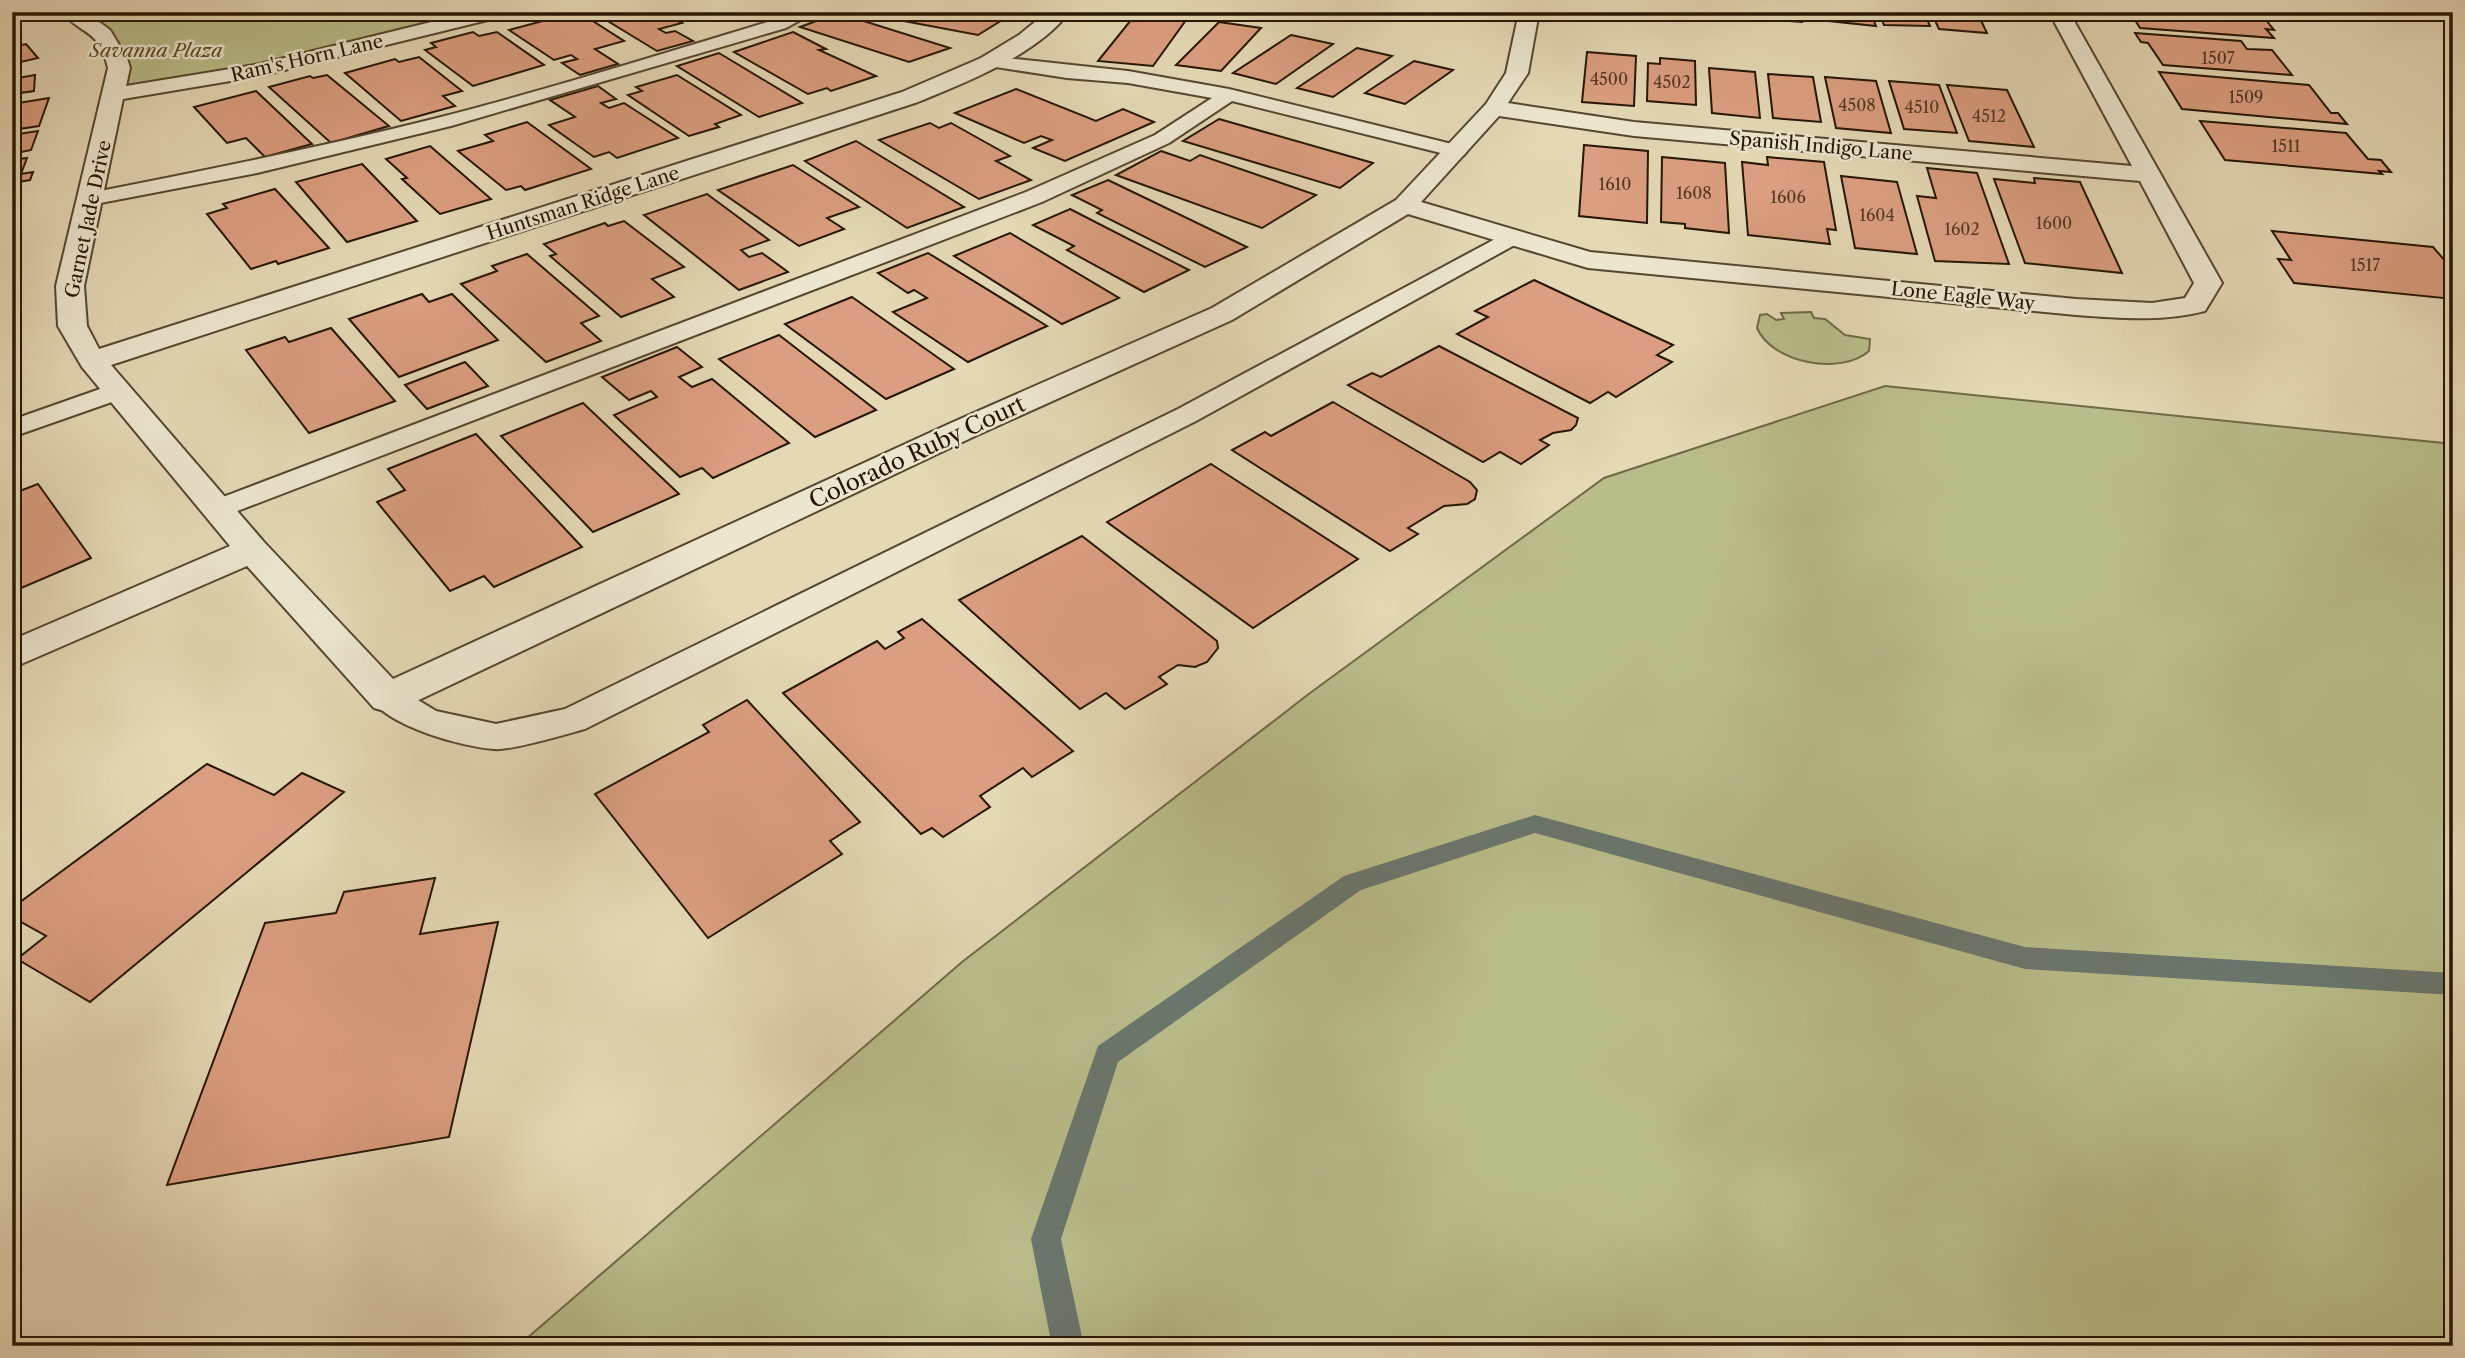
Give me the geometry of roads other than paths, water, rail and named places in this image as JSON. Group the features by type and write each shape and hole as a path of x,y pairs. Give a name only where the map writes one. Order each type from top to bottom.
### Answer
{"street":[{"name":"Ram's Horn Lane","path":"115,94 260,70 497,12"},
{"name":"Huntsman Ridge Lane","path":"92,361 868,111 947,82 989,61 1031,36 1059,12"},
{"name":"Colorado Ruby Court","path":"388,698 962,430 1222,314 1405,205 1494,108 1517,73 1529,12"},
{"name":"Lone Eagle Way","path":"1405,205 1588,260 2076,307 2152,311 2195,305 2208,283 2059,12"},
{"name":"Garnet Jade Drive","path":"85,14 109,40 116,53 119,68 70,286 69,321 76,338 92,361 252,550"},
{"name":"Spanish Indigo Lane","path":"1494,108 1634,130 2149,175"},
{"path":"12,655 252,550 388,698"}],"lane":[{"path":"90,199 257,167 444,121 634,68 780,24 807,12"},
{"path":"989,61 1128,77 1229,95 1457,151"},
{"path":"217,509 1034,197 1162,139 1229,95"},
{"path":"388,698 426,721 496,737 573,720 1187,415 1512,237"},
{"path":"12,429 117,391"}],"waterway":[{"path":"1068,1346 1046,1239 1107,1055 1353,883 1535,824 2025,958 2453,984"}],"park label":[{"name":"Savanna Plaza","path":"156,50"}]}
